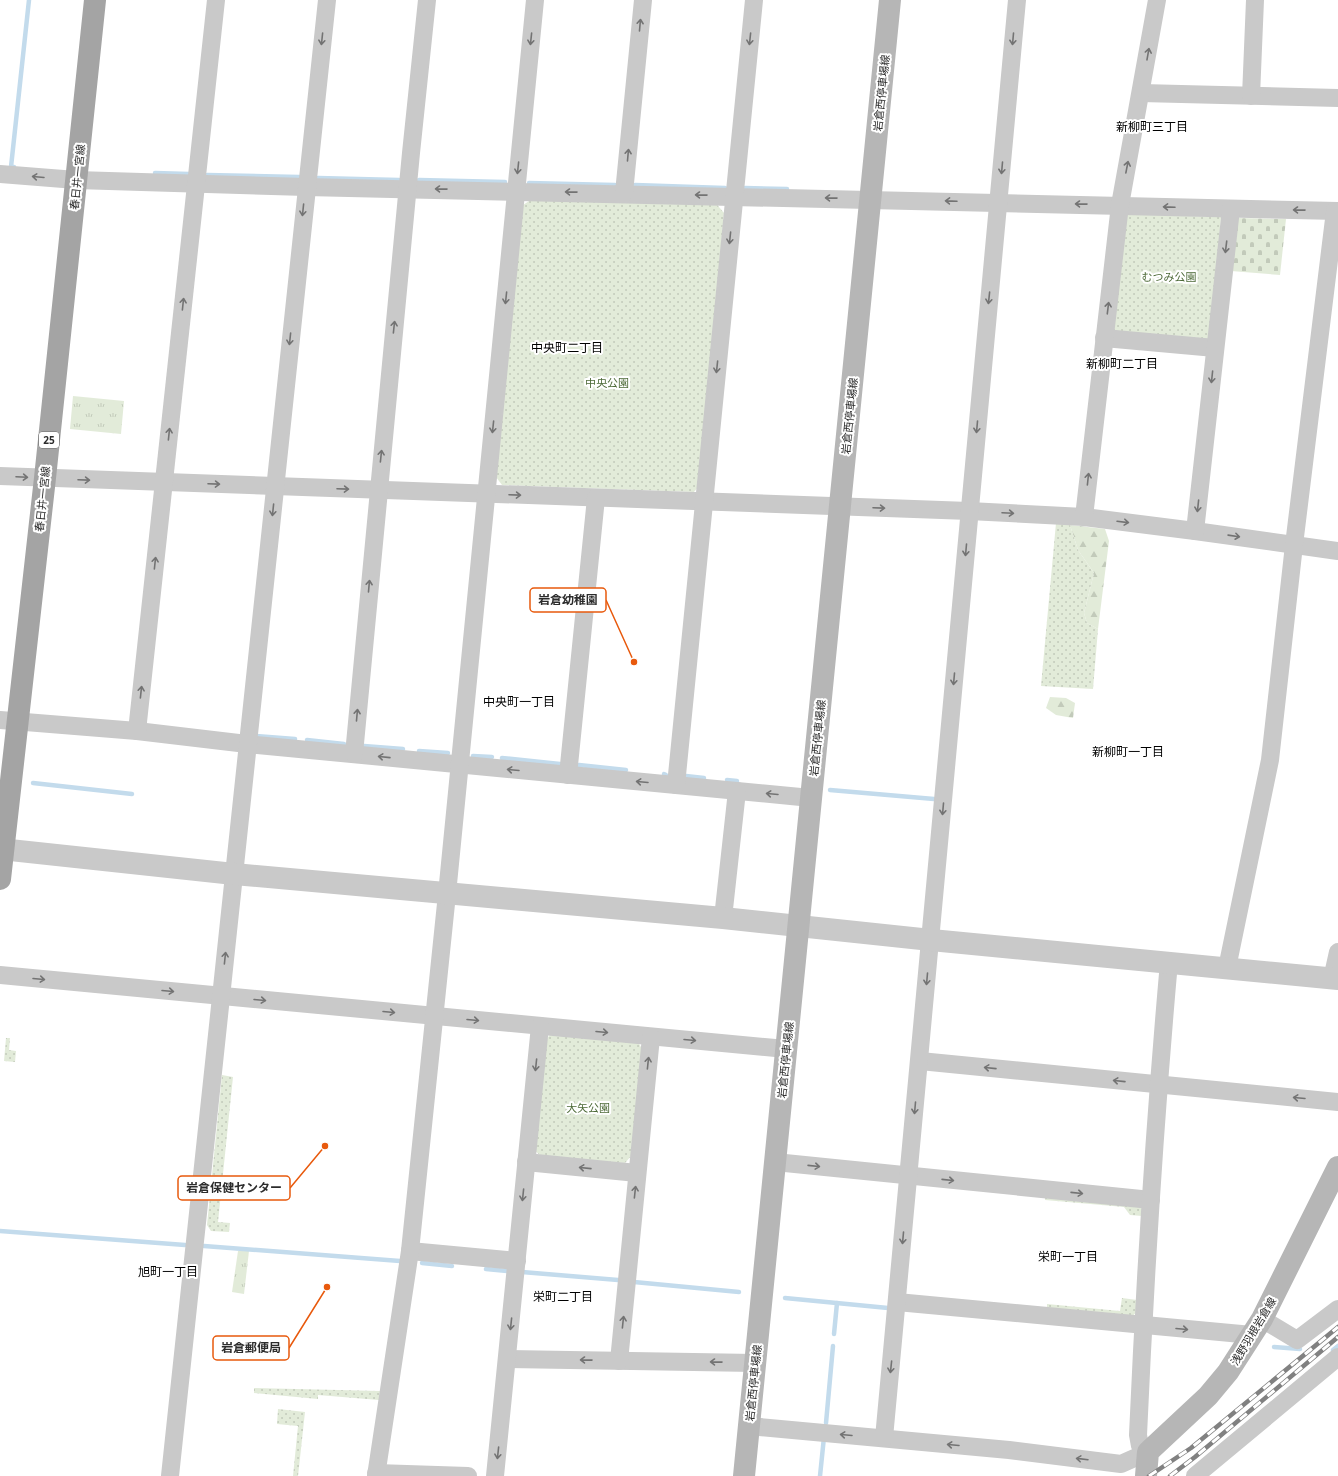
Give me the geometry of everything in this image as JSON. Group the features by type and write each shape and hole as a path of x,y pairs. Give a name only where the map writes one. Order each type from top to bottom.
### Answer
{"main road":[{"name":"春日井一宮線","path":"0,879 9,721 45,478 95,0"},
{"name":"岩倉西停車場線","path":"744,1476 890,0"},
{"name":"浅野羽根岩倉線","path":"1148,1452 1208,1396 1228,1372 1257,1327 1338,1167"},
{"path":"1146,1476 1148,1452"}],"street":[{"path":"137,731 216,0"},
{"path":"170,1476 306,186 327,0"},
{"path":"354,754 378,490 427,0"},
{"path":"468,1476 376,1474 410,1251 460,764 535,0"},
{"path":"624,193 643,0"},
{"path":"676,785 703,501 754,0"},
{"path":"884,1438 1017,0"},
{"path":"1084,518 1120,205 1157,0"},
{"path":"1251,96 1255,0"},
{"path":"1141,93 1338,98"},
{"path":"0,174 76,180 1336,211 1294,545 1270,760 1228,968"},
{"path":"1195,531 1231,209"},
{"path":"1104,338 1215,348"},
{"path":"0,476 970,511 1084,518 1195,531 1338,551"},
{"path":"568,775 596,498"},
{"path":"9,721 137,731 247,744 811,798"},
{"path":"723,918 736,791"},
{"path":"2,850 234,874 723,918 931,940 1335,979 1338,952"},
{"path":"749,1426 1014,1450 1121,1464 1148,1452 1140,1446 1138,1435 1143,1325 1158,1085 1169,962"},
{"path":"0,976 786,1049"},
{"path":"495,1476 540,1026"},
{"path":"619,1361 651,1037"},
{"path":"920,1061 1338,1102"},
{"path":"526,1162 637,1173"},
{"path":"775,1162 1151,1200"},
{"path":"410,1251 517,1261"},
{"path":"897,1302 1143,1325 1257,1327 1297,1340 1338,1309"},
{"path":"1195,1476 1338,1357"},
{"path":"507,1359 756,1363"}],"green space":[{"name":"中央公園","path":"535,197 714,201 724,213 699,486 694,492 502,485 496,477 523,205"},
{"name":"むつみ公園","path":"1127,214 1221,217 1211,343 1113,333"},
{"path":"1237,218 1286,219 1280,275 1231,271"},
{"path":"73,396 124,401 121,434 70,429"},
{"path":"1056,523 1070,525 1078,550 1094,573 1084,613 1087,623 1098,629 1093,689 1041,686"},
{"path":"1070,525 1105,529 1109,541 1098,629 1087,623 1084,613 1094,573 1078,550"},
{"path":"1050,697 1066,698 1075,703 1073,718 1056,715 1046,708"},
{"name":"大矢公園","path":"552,1033 637,1040 642,1049 632,1155 625,1163 541,1156 534,1150 545,1040"},
{"path":"6,1038 10,1038 9,1050 16,1051 15,1062 4,1061"},
{"path":"222,1075 233,1077 218,1222 230,1223 229,1232 211,1231 207,1225"},
{"path":"1045,1196 1138,1205 1143,1210 1142,1216 1130,1215 1124,1207 1045,1200"},
{"path":"238,1251 249,1251 244,1294 232,1292"},
{"path":"1122,1298 1137,1300 1137,1312 1130,1318 1047,1310 1047,1304 1120,1311"},
{"path":"254,1388 380,1391 379,1400 318,1395 318,1399 254,1393"},
{"path":"278,1409 305,1412 298,1476 293,1476 298,1426 277,1424"}],"waterway":[{"path":"14,167 11,167 29,0"},
{"path":"155,173 189,174"},
{"path":"207,175 299,177"},
{"path":"318,178 399,180"},
{"path":"419,180 505,182"},
{"path":"529,183 615,185"},
{"path":"635,185 725,188"},
{"path":"745,188 787,189"},
{"path":"256,736 295,739"},
{"path":"307,740 344,744"},
{"path":"364,746 403,749"},
{"path":"419,751 448,753"},
{"path":"473,756 492,757"},
{"path":"502,758 560,764"},
{"path":"579,765 626,770"},
{"path":"686,776 704,778"},
{"path":"727,780 737,781"},
{"path":"33,783 132,794"},
{"path":"830,790 934,799"},
{"path":"0,1231 185,1245"},
{"path":"204,1246 400,1261"},
{"path":"422,1263 452,1266"},
{"path":"486,1269 507,1271"},
{"path":"522,1272 618,1280"},
{"path":"634,1282 739,1292"},
{"path":"785,1298 888,1308"},
{"path":"834,1334 837,1303"},
{"path":"826,1423 833,1346"},
{"path":"1333,1350 1338,1346"},
{"path":"1274,1347 1300,1349"},
{"path":"820,1476 824,1437"}],"railway":[{"path":"1149,1476 1191,1448 1338,1327"},
{"path":"1170,1476 1195,1457 1338,1337"}],"place":[{"name":"岩倉幼稚園","path":"634,662"},
{"name":"岩倉保健センター","path":"325,1146"},
{"name":"岩倉郵便局","path":"327,1287"}],"district":[{"name":"新柳町三丁目","path":"1152,126"},
{"name":"中央町二丁目","path":"567,347"},
{"name":"新柳町二丁目","path":"1122,363"},
{"name":"中央町一丁目","path":"519,701"},
{"name":"新柳町一丁目","path":"1128,751"},
{"name":"栄町一丁目","path":"1068,1256"},
{"name":"旭町一丁目","path":"168,1271"},
{"name":"栄町二丁目","path":"563,1296"}]}
